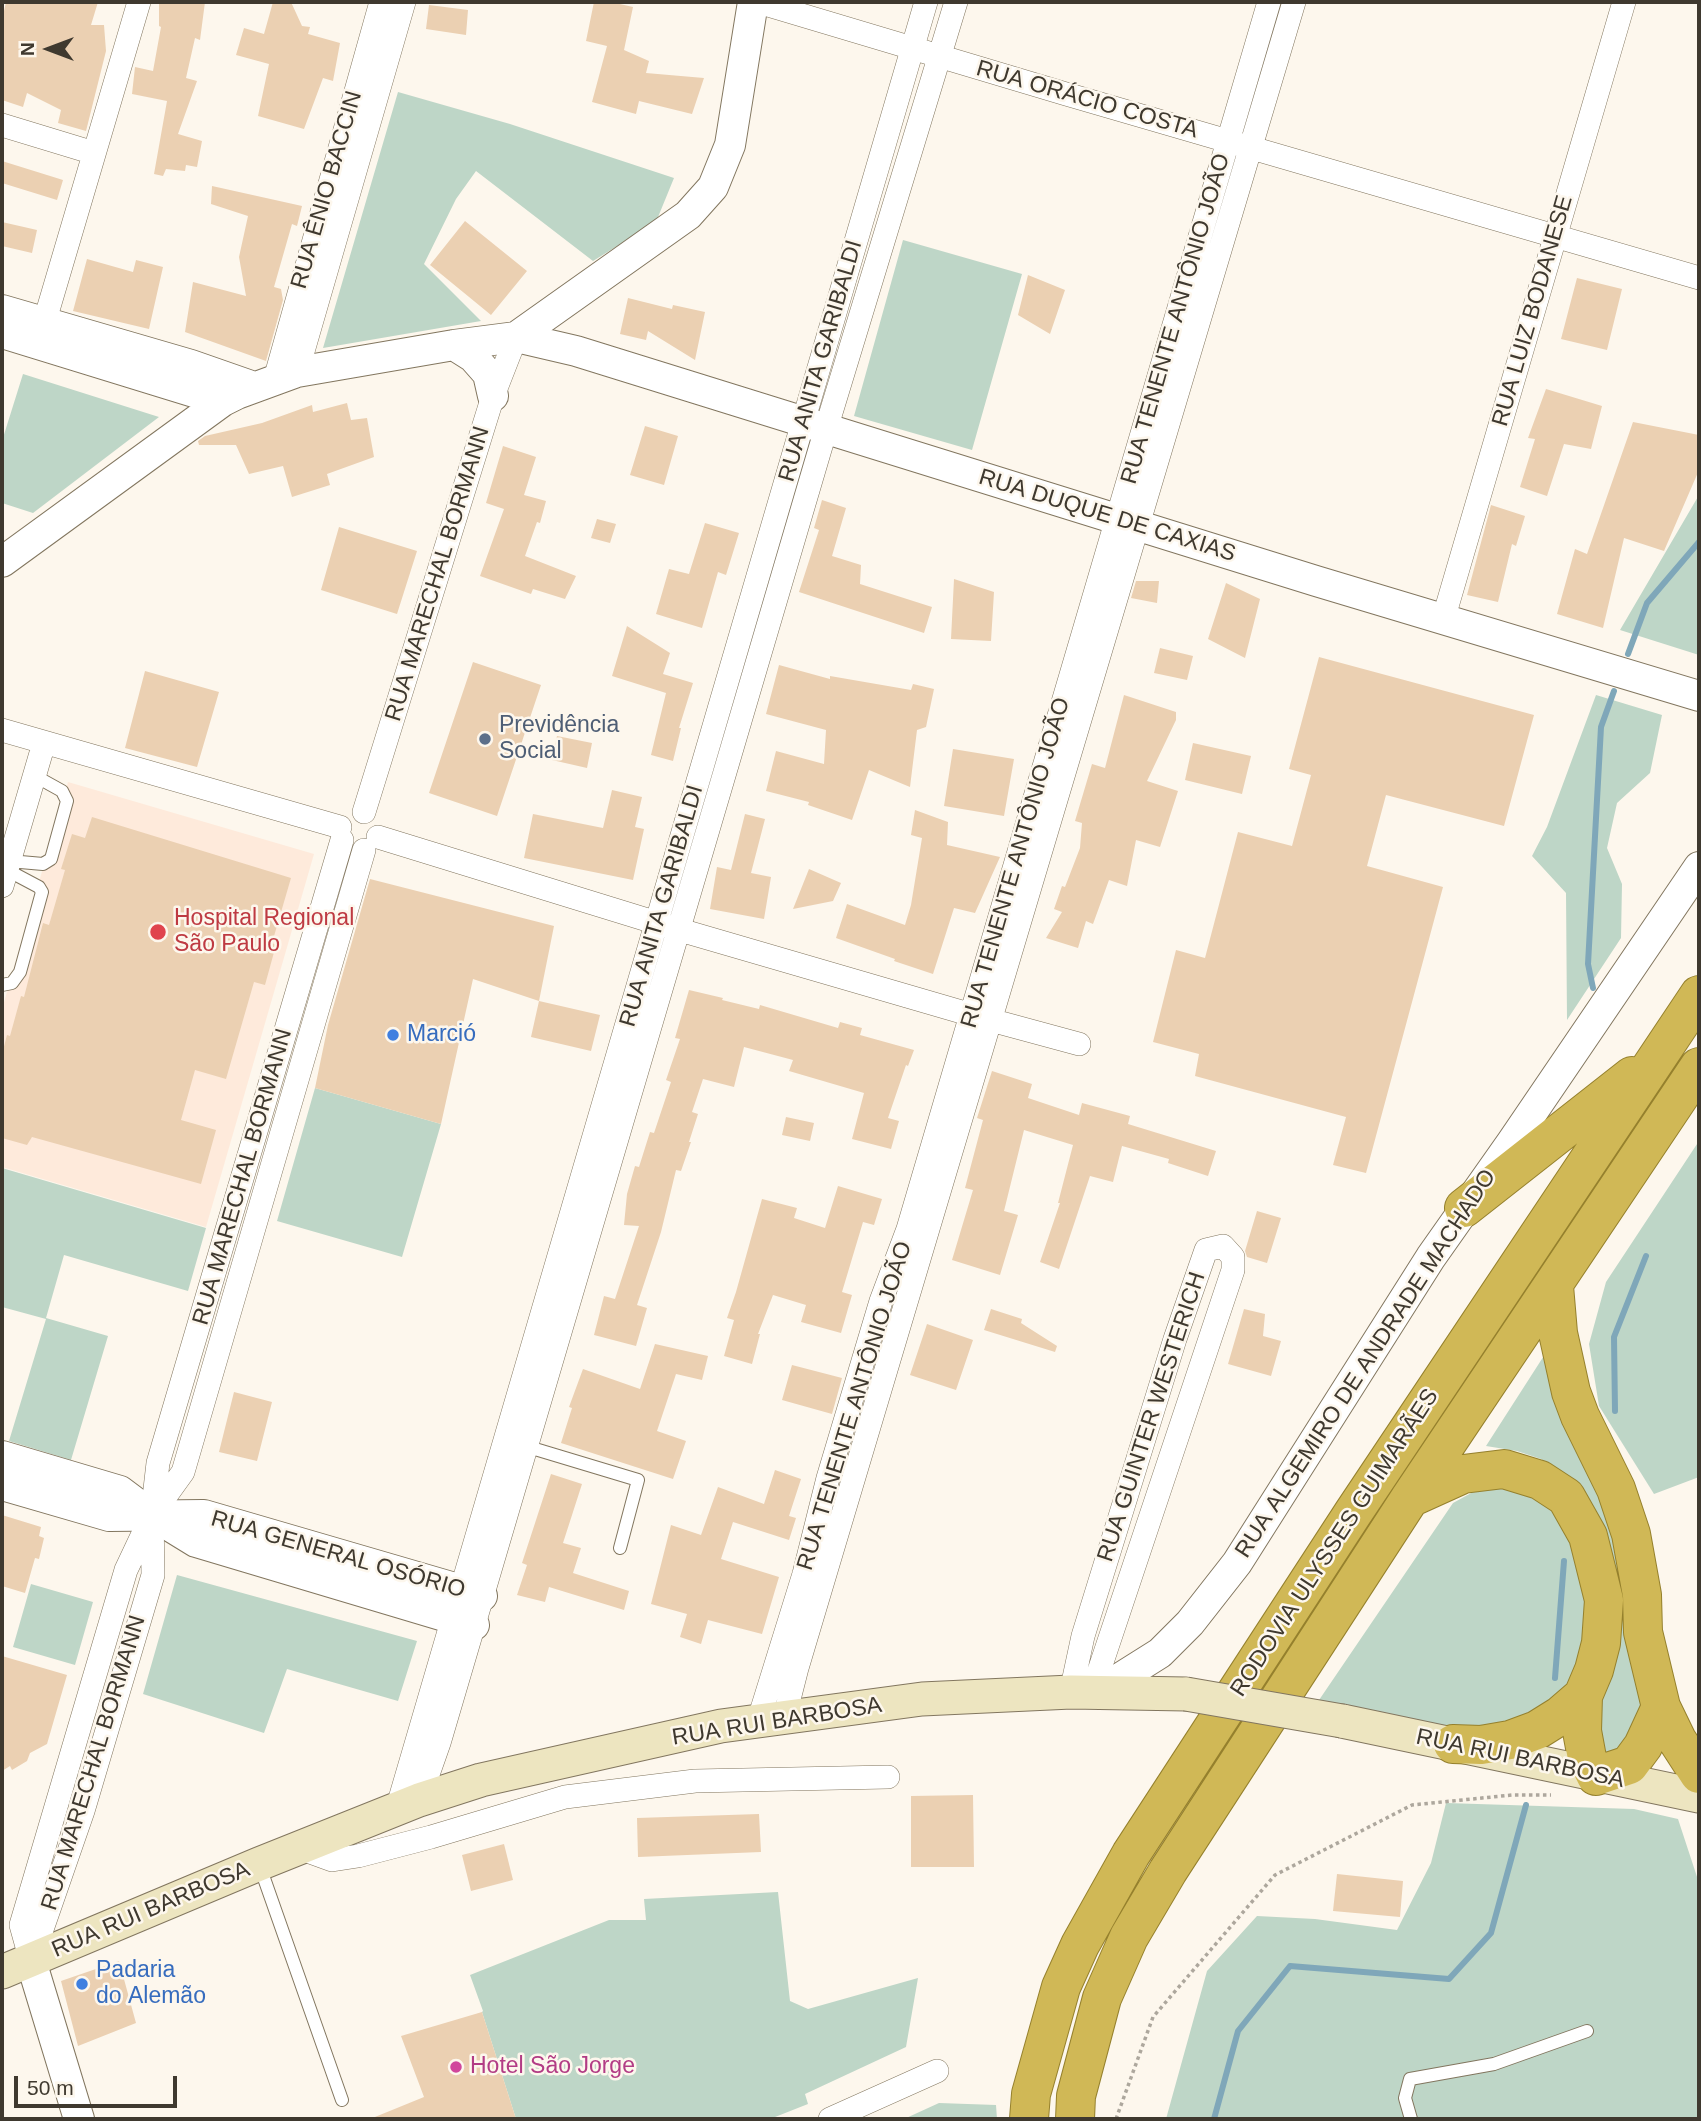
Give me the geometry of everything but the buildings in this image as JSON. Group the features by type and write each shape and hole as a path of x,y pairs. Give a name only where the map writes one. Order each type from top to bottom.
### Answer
{"highway":[{"name":"RODOVIA ULYSSES GUIMARÃES","path":"1029,2119 1031,2094 1061,1987 1080,1945 1131,1854 1353,1513 1699,995"},
{"path":"1464,1208 1659,1055"},
{"name":"RODOVIA ULYSSES GUIMARÃES","path":"1075,2119 1076,2096 1102,1998 1129,1937 1175,1859 1410,1498 1699,1067"},
{"path":"1554,1286 1558,1334 1571,1392 1616,1489 1631,1534 1642,1595 1643,1632 1661,1707 1677,1740 1699,1774"},
{"path":"1410,1498 1463,1474 1504,1469 1540,1480 1566,1497 1588,1536 1604,1600 1601,1643 1583,1696 1582,1731 1587,1758 1597,1776 1629,1765 1643,1746 1661,1707"},
{"path":"1452,1745 1481,1745 1510,1740 1537,1730 1562,1715 1583,1696"}],"main road":[{"name":"RUA RUI BARBOSA","path":"16,1967 259,1864 408,1805 481,1780 720,1726 922,1699 1087,1692 1186,1694 1342,1721 1699,1796"}],"street":[{"path":"41,333 139,2"},
{"path":"2,562 223,401 276,379 454,345 516,337 688,215 713,187 730,145 756,2"},
{"name":"RUA ORÁCIO COSTA","path":"756,2 1699,278"},
{"name":"RUA ANITA GARIBALDI","path":"408,1805 439,1742 464,1622 514,1443 570,1262 612,1161 775,604 843,285 926,2"},
{"name":"RUA ANITA GARIBALDI","path":"570,1262 589,1154 751,598 814,426 868,293 956,2"},
{"name":"RUA LUIZ BODANESE","path":"1443,620 1624,2"},
{"name":"RUA ÊNIO BACCIN","path":"276,379 330,217 394,3"},
{"path":"1267,8 1292,10"},
{"name":"RUA TENENTE ANTÔNIO JOÃO","path":"771,1720 814,1577 852,1485 905,1307 917,1232 1200,276 1228,142 1267,8"},
{"name":"RUA TENENTE ANTÔNIO JOÃO","path":"1200,276 1250,148 1292,10"},
{"path":"2,125 94,153"},
{"path":"871,188 898,195"},
{"path":"843,285 868,293"},
{"path":"572,297 566,316 568,333 576,351"},
{"path":"2,310 41,333 223,401"},
{"path":"2,333 41,333 191,365 276,379"},
{"name":"RUA DUQUE DE CAXIAS","path":"516,337 576,351 1443,620 1699,695"},
{"name":"RUA MARECHAL BORMANN","path":"364,812 493,396 516,337"},
{"path":"454,345 474,357 488,374 493,396"},
{"path":"751,598 775,604"},
{"path":"722,699 745,706"},
{"path":"2,730 341,834 352,849 371,844 1079,1044"},
{"path":"6,872 44,743"},
{"path":"695,793 718,800"},
{"path":"341,834 346,816 364,812 370,814 378,824 371,844"},
{"name":"RUA MARECHAL BORMANN","path":"16,1967 83,1811 153,1575 152,1515 158,1463 341,834"},
{"name":"RUA MARECHAL BORMANN","path":"16,1967 21,1925 126,1570 152,1515 183,1472 334,955 371,844"},
{"name":"RUA ALGEMIRO DE ANDRADE MACHADO","path":"1087,1692 1160,1653 1190,1623 1237,1563 1464,1208 1528,1119 1699,867"},
{"path":"310,948 334,955"},
{"path":"616,1061 639,1067"},
{"path":"262,1111 286,1118"},
{"path":"589,1154 612,1161"},
{"name":"RUA TENENTE ANTÔNIO JOÃO","path":"814,1577 828,1478 856,1383 881,1301 917,1232"},
{"name":"RUA GUINTER WESTERICH","path":"1223,1246 1233,1256 1233,1270 1142,1544 1087,1692 1083,1636 1175,1339 1206,1250 1223,1246"},
{"path":"215,1269 240,1276"},
{"path":"881,1301 905,1307"},
{"path":"1175,1339 1207,1348"},
{"path":"184,1374 209,1382"},
{"path":"856,1383 880,1390"},
{"path":"1144,1440 1173,1451"},
{"path":"2,1456 33,1480 109,1516 152,1515"},
{"path":"828,1478 852,1485"},
{"path":"2,1485 33,1480"},
{"name":"RUA GENERAL OSÓRIO","path":"152,1515 196,1542 272,1550 360,1576 464,1622"},
{"path":"1114,1535 1142,1544"},
{"name":"RUA GENERAL OSÓRIO","path":"360,1576 472,1593"},
{"path":"104,1643 130,1651"},
{"path":"82,1721 106,1728"},
{"name":"RUA RUI BARBOSA","path":"299,1848 332,1860 358,1856 565,1797 604,1792 695,1781 888,1776"},
{"path":"57,1802 83,1811"},
{"path":"16,1967 79,2119"},
{"path":"830,2119 937,2071"}],"lane":[{"path":"6,872 43,864 51,859 67,801 62,791 35,776"},
{"path":"2,985 12,983 20,972 42,892 39,887 6,872"},
{"path":"514,1443 638,1480 620,1548"},
{"path":"259,1864 342,2100"},
{"path":"1411,2119 1405,2098 1410,2078 1494,2064 1587,2031"}],"path":[{"path":"1116,2119 1153,2017 1275,1875 1412,1805 1512,1795 1551,1795"}],"shaded area":[{"name":"Hospital Regional São Paulo","path":"68,782 314,854 206,1227 2,1167 2,1009"}],"green space":[{"path":"398,92 510,124 674,178 656,222 593,261 476,171 456,199 424,264 481,321 323,348"},
{"path":"903,240 1022,274 972,450 854,416"},
{"path":"23,374 159,417 33,513 2,503 2,441"},
{"path":"1699,495 1699,655 1620,630"},
{"path":"1596,695 1662,715 1650,773 1617,803 1607,848 1622,884 1621,938 1567,1020 1566,893 1532,856 1547,827"},
{"path":"315,1088 441,1124 402,1257 277,1221"},
{"path":"1699,1141 1699,1477 1654,1494 1599,1406 1589,1344 1606,1282"},
{"path":"2,1168 206,1228 188,1291 64,1255 46,1318 108,1336 71,1460 9,1441 46,1319 2,1307"},
{"path":"1547,1351 1616,1501 1644,1724 1608,1760 1596,1743 1596,1688 1574,1485 1541,1459 1517,1451 1486,1446"},
{"path":"1484,1486 1536,1490 1564,1513 1592,1594 1581,1667 1559,1703 1492,1729 1451,1728 1317,1703 1453,1503"},
{"path":"177,1575 417,1641 398,1701 287,1669 264,1733 143,1694"},
{"path":"31,1584 93,1602 75,1665 13,1647"},
{"path":"1446,1803 1634,1809 1678,1819 1699,1883 1699,2119 1166,2119 1207,1971 1257,1916 1315,1919 1397,1930 1431,1863"},
{"path":"778,1892 790,2001 808,2009 918,1978 906,2047 805,2094 808,2104 770,2119 516,2119 470,1975 609,1920 646,1920 644,1899"},
{"path":"939,2103 996,2105 997,2119 904,2119"}],"waterway":[{"path":"1628,654 1647,603 1699,542"},
{"path":"1593,988 1588,964 1601,727 1614,691"},
{"path":"1615,1411 1614,1337 1646,1256"},
{"path":"1555,1678 1564,1561"},
{"path":"1214,2119 1238,2031 1290,1966 1449,1979 1491,1933 1526,1805"}],"place":[{"name":"Previdência Social","path":"485,739"},
{"name":"Hospital Regional São Paulo","path":"158,932"},
{"name":"Marció","path":"393,1035"},
{"name":"Padaria do Alemão","path":"82,1984"},
{"name":"Hotel São Jorge","path":"456,2067"}]}
